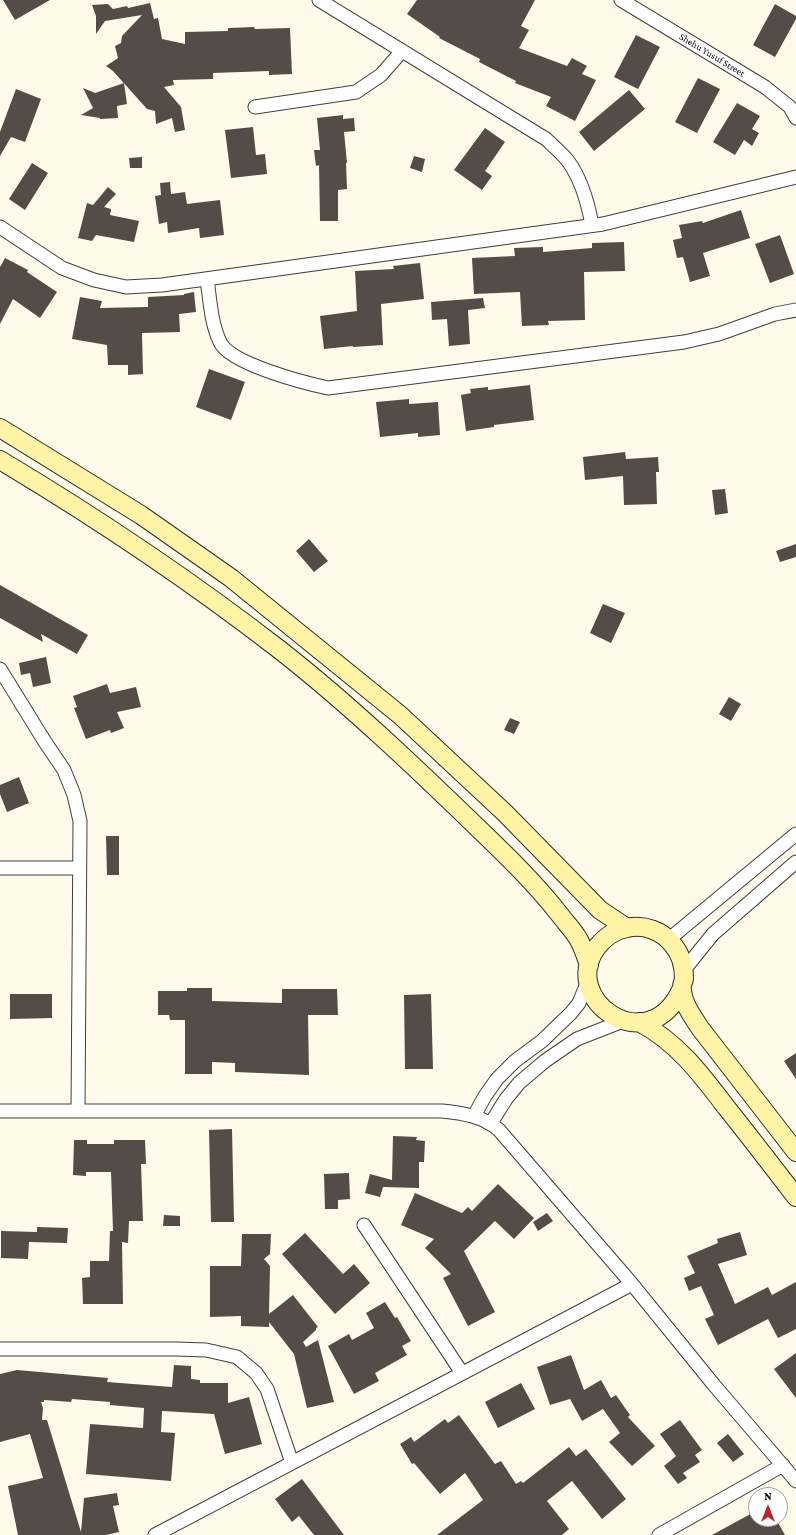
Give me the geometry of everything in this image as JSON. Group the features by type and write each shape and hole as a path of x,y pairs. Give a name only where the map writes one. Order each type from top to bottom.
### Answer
{"main road":[{"path":"0,428 141,515 232,578 400,715 505,813 600,910 627,928"},
{"path":"0,460 72,503 192,584 280,651 370,726 516,865 550,902 578,938 584,951 592,994 600,1006 610,1015 655,1030 681,1053 708,1084 796,1197"},
{"path":"589,973 594,952 602,941 614,932 627,928 647,928 656,931 668,940 678,951 682,960 684,980 681,990 673,1004 661,1016 650,1020 631,1021"},
{"path":"681,990 691,1014 700,1028 796,1152"}],"street":[{"path":"319,0 546,139 567,160 579,180 587,201 592,225"},
{"name":"Shehu Yusuf Street","path":"621,0 765,87 790,107 796,118"},
{"path":"255,107 356,92 381,75 402,51"},
{"path":"0,226 62,268 94,280 126,287 162,285 603,224 796,177"},
{"path":"207,279 214,324 221,344 240,360 297,381 328,388 684,342 719,334 775,314 796,310"},
{"path":"0,669 64,770 74,795 80,822 78,1111"},
{"path":"668,940 796,834"},
{"path":"684,970 713,934 796,862"},
{"path":"0,868 80,868"},
{"path":"474,1116 485,1096 498,1079 515,1061 542,1041 571,1013 579,1003 589,973"},
{"path":"491,1123 506,1099 519,1083 545,1061 577,1039 631,1021"},
{"path":"0,1111 442,1111 474,1116 491,1123 499,1130 632,1284 714,1385 796,1481"},
{"path":"364,1225 462,1374"},
{"path":"155,1535 632,1284"},
{"path":"0,1350 206,1350 237,1358 256,1373 267,1388 292,1462"},
{"path":"659,1535 783,1465"}],"building":[{"path":"3,0 50,0 15,20"},
{"path":"417,0 535,0 521,26 529,30 519,48 567,66 572,58 587,66 582,74 596,80 575,121 546,106 551,97 515,83 516,81 479,62 480,59 439,38 440,37 407,14"},
{"path":"150,3 154,19 158,18 162,39 185,44 185,32 228,31 228,28 254,27 255,29 290,28 292,74 269,75 269,71 213,73 213,79 173,80 174,85 164,87 181,107 185,130 175,132 172,118 156,124 155,111 147,109 113,71 106,66 118,58 115,46 121,43 122,36 142,15 105,21 96,34 96,16 92,5 108,4 113,9 127,6 128,8"},
{"path":"775,4 796,16 796,19 775,57 753,45"},
{"path":"636,35 660,47 638,89 614,77"},
{"path":"698,78 720,89 697,133 675,122"},
{"path":"124,83 127,104 117,106 118,118 100,119 81,115 93,108 83,88 95,93"},
{"path":"16,89 41,99 25,142 11,137 0,156 0,132"},
{"path":"629,90 645,109 594,151 579,132"},
{"path":"737,103 760,116 752,129 759,133 752,146 744,140 735,155 713,142"},
{"path":"343,115 343,119 354,118 355,131 344,132 347,163 347,189 338,190 338,221 320,221 319,165 316,166 314,150 320,150 317,118"},
{"path":"253,127 256,155 265,154 267,174 231,178 225,130"},
{"path":"485,128 505,142 485,171 492,176 482,190 454,170"},
{"path":"414,156 425,159 422,172 410,168"},
{"path":"142,157 142,168 130,168 129,158"},
{"path":"32,163 48,173 25,210 9,199"},
{"path":"170,182 171,194 185,192 187,204 220,200 224,235 200,238 199,228 168,233 167,222 159,224 155,196 161,195 160,183"},
{"path":"108,187 116,194 104,207 111,209 110,215 139,221 134,242 96,235 92,241 78,238 87,203 93,205"},
{"path":"741,210 750,238 703,253 710,276 690,282 683,257 677,258 673,240 682,238 679,225 702,221 703,223"},
{"path":"780,235 794,274 770,283 755,244"},
{"path":"624,242 625,271 584,272 585,320 548,321 549,325 522,326 520,292 474,294 472,258 515,256 514,248 543,247 543,252 592,248 592,243"},
{"path":"5,258 28,270 27,272 57,292 40,318 13,299 0,324 0,267"},
{"path":"420,263 424,299 381,304 383,345 324,349 320,316 357,311 355,271 394,269 393,266"},
{"path":"194,292 196,312 179,314 180,332 142,333 143,374 128,375 128,365 108,365 107,345 72,339 80,297 102,301 100,308 148,307 148,297 184,295"},
{"path":"483,298 485,308 468,310 470,344 449,346 447,319 432,320 431,302"},
{"path":"209,369 245,382 231,420 196,407"},
{"path":"530,385 534,420 494,425 494,427 466,431 461,395 471,393 470,389 488,387 488,390"},
{"path":"409,399 409,404 438,402 440,435 418,437 418,433 380,437 376,402"},
{"path":"625,452 626,459 658,457 659,472 656,472 657,504 624,505 623,476 585,480 583,457"},
{"path":"725,489 728,513 715,515 712,490"},
{"path":"309,539 328,561 314,572 296,551"},
{"path":"796,544 796,557 780,562 776,551"},
{"path":"0,585 88,635 77,654 41,634 43,642 0,618"},
{"path":"603,604 625,613 611,643 590,633"},
{"path":"46,657 51,683 33,687 30,673 21,675 19,663"},
{"path":"107,684 110,693 136,687 141,707 117,712 124,728 111,733 110,730 86,739 74,708 77,707 73,696"},
{"path":"729,697 741,704 731,721 719,714"},
{"path":"510,718 520,722 514,734 504,730"},
{"path":"19,777 29,803 7,812 0,794 0,785"},
{"path":"106,836 119,836 119,875 107,875"},
{"path":"187,988 212,988 212,1001 282,1003 282,989 337,989 338,1015 308,1015 309,1075 235,1072 235,1063 212,1062 212,1074 185,1074 185,1020 170,1020 169,1015 158,1015 158,991 187,991"},
{"path":"10,994 52,994 52,1018 10,1019"},
{"path":"431,994 433,1069 405,1069 404,995"},
{"path":"796,1053 796,1079 784,1061"},
{"path":"232,1129 234,1222 211,1222 209,1130"},
{"path":"393,1136 417,1137 416,1140 425,1141 424,1162 419,1162 419,1188 383,1187 380,1197 365,1193 370,1174 392,1180"},
{"path":"74,1140 87,1140 87,1144 114,1144 114,1140 145,1140 146,1164 141,1164 143,1221 129,1221 128,1243 122,1242 123,1304 83,1304 82,1278 90,1277 90,1261 109,1261 110,1231 113,1231 111,1172 86,1172 86,1176 73,1175"},
{"path":"349,1173 350,1199 338,1200 338,1209 325,1209 324,1174"},
{"path":"498,1184 534,1218 514,1239 495,1221 464,1251 495,1312 468,1326 443,1278 451,1274 425,1248 434,1239 401,1225 415,1193 462,1213 468,1207 472,1211"},
{"path":"547,1213 553,1221 538,1231 533,1222"},
{"path":"164,1215 180,1216 180,1226 163,1226"},
{"path":"37,1227 68,1228 67,1243 29,1242 28,1259 1,1258 1,1231 37,1232"},
{"path":"740,1232 747,1255 718,1264 735,1304 768,1287 772,1295 796,1282 796,1329 778,1338 768,1319 718,1345 705,1319 714,1315 701,1286 689,1291 684,1278 695,1273 687,1256 718,1243 717,1239"},
{"path":"305,1233 343,1274 354,1264 370,1283 335,1314 282,1254"},
{"path":"242,1234 271,1234 270,1254 264,1259 270,1266 269,1314 293,1295 318,1327 303,1342 306,1347 318,1340 334,1402 307,1408 294,1354 269,1322 269,1327 241,1326 241,1316 210,1317 210,1266 241,1266"},
{"path":"385,1302 395,1318 397,1317 411,1341 402,1346 407,1355 375,1373 379,1381 354,1394 328,1346 349,1334 352,1340 374,1328 366,1313"},
{"path":"796,1353 796,1398 774,1369"},
{"path":"571,1355 584,1390 601,1380 611,1398 616,1395 630,1415 628,1417 655,1446 632,1466 609,1442 620,1433 603,1409 582,1421 570,1399 550,1405 537,1367"},
{"path":"174,1365 191,1366 191,1379 200,1380 200,1383 228,1383 228,1403 249,1397 262,1444 225,1454 214,1414 162,1411 161,1432 175,1433 171,1481 86,1474 90,1424 143,1428 144,1408 110,1405 110,1402 72,1399 71,1402 44,1400 44,1402 41,1402 43,1408 42,1420 47,1420 81,1532 84,1498 117,1493 119,1505 113,1506 119,1532 106,1535 18,1535 8,1486 43,1478 30,1434 0,1442 0,1374 17,1370 108,1378 107,1382 172,1387"},
{"path":"521,1383 535,1409 498,1428 485,1402"},
{"path":"459,1415 495,1464 501,1461 516,1484 521,1481 523,1483 569,1447 576,1456 586,1449 626,1499 602,1519 572,1481 547,1501 569,1529 562,1535 437,1535 483,1500 465,1473 440,1494 414,1463 412,1464 400,1444 411,1437 414,1442 445,1419 448,1423"},
{"path":"680,1420 702,1450 695,1455 700,1462 683,1473 687,1478 678,1484 664,1466 676,1456 660,1434"},
{"path":"728,1434 744,1454 733,1462 717,1443"},
{"path":"302,1479 344,1535 314,1535 299,1516 292,1522 275,1499"},
{"path":"748,1515 748,1527 780,1527 785,1535 712,1535"}]}
